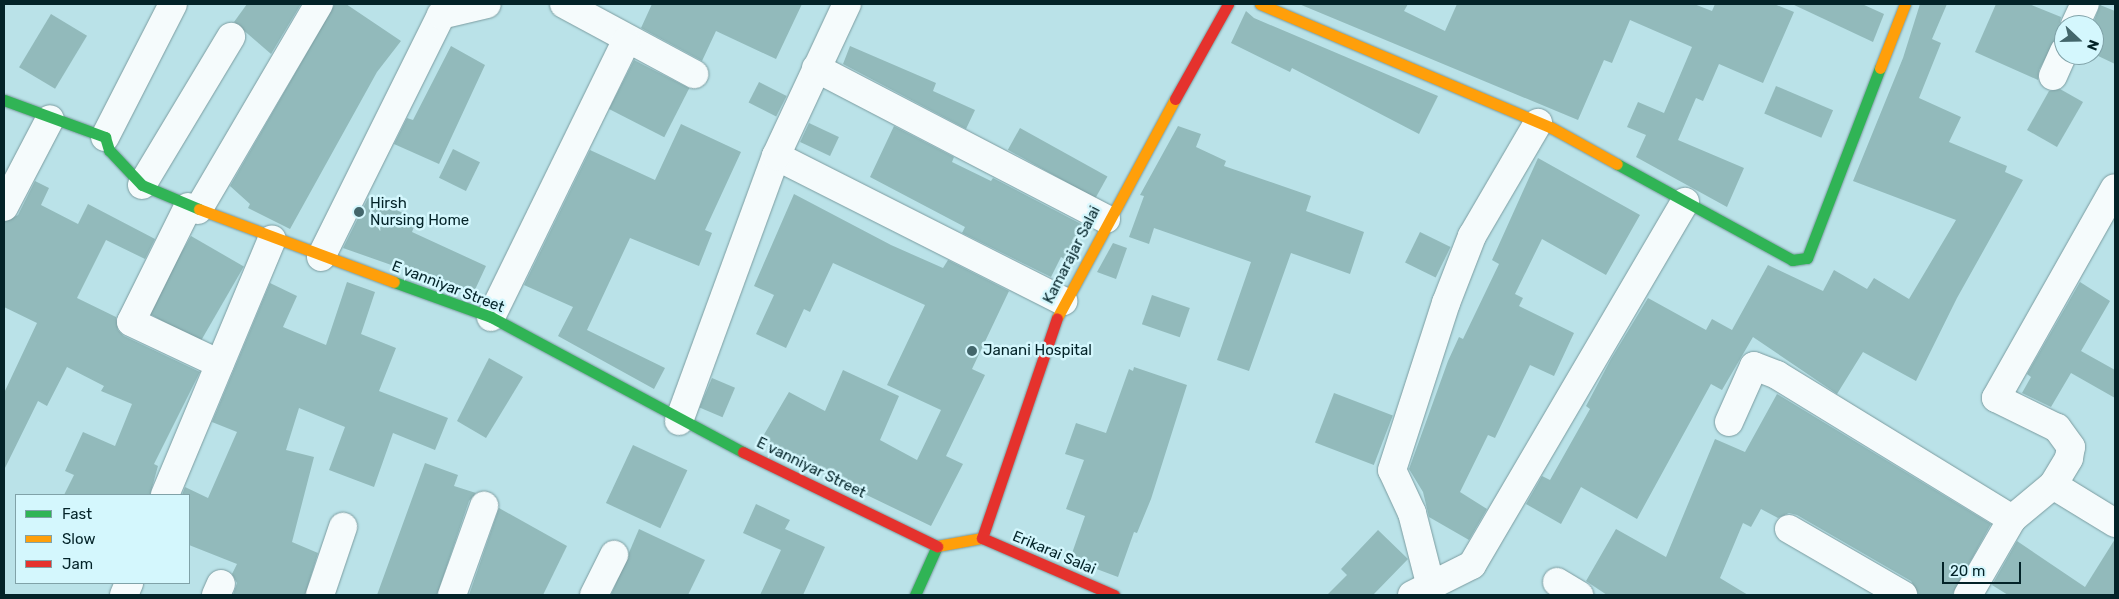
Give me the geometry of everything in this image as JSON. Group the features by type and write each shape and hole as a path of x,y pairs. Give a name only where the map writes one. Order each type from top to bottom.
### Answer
{"street":[{"path":"4,100 50,119 105,137 173,4"},
{"path":"220,364 131,322 193,208 320,4"},
{"path":"321,257 441,15 487,4"},
{"path":"564,4 626,41 694,74"},
{"path":"679,421 776,156 847,4"},
{"name":"Kamarajar Salai","path":"982,538 1063,301 1106,219 1228,4"},
{"path":"1260,4 1538,123 1792,260 1807,258 1905,4"},
{"path":"142,185 231,37"},
{"path":"491,316 626,41"},
{"path":"2053,76 2058,65"},
{"path":"816,68 1106,219"},
{"path":"4,207 50,119"},
{"path":"1538,123 1472,236 1446,303 1392,470 1412,513 1421,591 1472,564 1684,202"},
{"name":"E vanniyar Street","path":"105,137 110,150 142,185 193,208 272,239 491,316 679,421 937,546"},
{"path":"776,156 1063,301"},
{"path":"1968,595 2012,519 2053,485 2070,458 2071,446 2057,428 1996,398 2115,188"},
{"path":"165,494 272,239"},
{"path":"1729,422 1754,366 1777,375 2012,519"},
{"path":"2053,485 2115,523"},
{"path":"452,595 484,506"},
{"path":"320,595 343,527"},
{"path":"1789,529 1903,595"},
{"path":"915,595 937,546 982,538"},
{"name":"Erikarai Salai","path":"982,538 1114,595"},
{"path":"594,595 614,555"}],"building":[{"path":"247,4 301,4 271,54 234,22"},
{"path":"335,4 346,4 401,41 377,72 290,229 248,208 250,204 230,186"},
{"path":"652,4 802,4 776,59 716,31 702,61 641,28"},
{"path":"1299,4 1408,4 1404,11 1445,31 1457,4 1694,4 1712,11 1715,4 1774,4 1794,12 1763,83 1719,64 1703,101 1696,98 1678,140 1744,168 1727,207 1636,157 1646,135 1627,127 1638,102 1664,113 1692,47 1630,20 1612,63 1604,60 1578,120"},
{"path":"1792,4 1862,4 1884,14 1873,42"},
{"path":"1920,4 1947,4 1932,39 1941,43 1919,98 1961,117 1949,142 2007,166 2005,172 2023,180 1957,298 1916,381 1863,352 1837,394 1753,337 1722,390 1711,384 1637,519 1581,487 1561,524 1526,504 1542,476 1550,480 1590,409 1586,406 1611,359 1648,298 1706,330 1712,319 1732,330 1768,265 1823,291 1834,270 1867,289 1874,278 1909,299 1956,220 1853,181 1903,58"},
{"path":"1996,4 2029,4 2056,15 2054,15 2054,42 2039,70 2038,80 1975,52"},
{"path":"2100,5 2115,11 2115,64 2104,59 2104,15 2096,15"},
{"path":"1246,11 1254,18 1438,96 1419,134 1292,68 1290,72 1231,43"},
{"path":"51,14 87,36 55,89 19,67"},
{"path":"451,46 485,65 439,164 394,144 407,118 413,120"},
{"path":"850,46 936,83 933,91 975,110 966,129 843,64"},
{"path":"634,60 689,88 664,137 609,109"},
{"path":"759,82 787,96 776,117 749,102"},
{"path":"1776,86 1833,110 1821,138 1764,114"},
{"path":"2060,89 2083,102 2057,147 2027,130 2049,91"},
{"path":"809,123 839,137 830,156 800,142"},
{"path":"681,124 741,152 705,230 712,233 699,266 630,238 587,330 665,368 654,389 558,336 573,307 524,285 590,150 655,180"},
{"path":"894,126 954,157 952,162 991,181 993,178 1083,225 1068,261 1061,257 1051,277 962,233 965,227 870,177"},
{"path":"1178,126 1201,134 1196,147 1226,161 1224,166 1311,196 1306,211 1364,232 1350,274 1291,253 1249,371 1217,360 1251,262 1154,228 1149,244 1129,237 1144,196 1140,195"},
{"path":"1020,128 1107,176 1095,198 1008,150"},
{"path":"453,149 480,162 466,191 439,178"},
{"path":"1538,158 1640,215 1606,275 1542,239 1515,294 1523,298 1519,306 1574,333 1554,376 1530,365 1495,438 1488,435 1460,492 1487,509 1469,540 1429,517 1423,492 1409,469 1448,361 1459,337 1463,339 1499,264 1492,260"},
{"path":"35,181 49,188 41,205 78,224 88,204 155,239 145,259 106,240 77,298 116,317 118,330 124,336 200,372 154,464 158,466 150,494 64,494 74,475 65,471 83,432 115,446 132,404 101,391 104,386 67,367 47,406 38,401 4,470 4,393 37,323 4,307 4,222 18,215"},
{"path":"794,194 891,245 943,268 948,260 1009,291 972,369 985,375 946,456 963,464 931,526 759,443 789,392 825,411 843,370 899,396 880,440 917,460 941,410 887,385 925,305 833,263 810,312 804,309 786,348 756,334 774,295 754,286"},
{"path":"368,198 417,219 412,232 486,266 473,294 398,264 397,267 343,248"},
{"path":"1420,232 1451,247 1436,277 1405,263"},
{"path":"191,236 244,266 200,343 147,312"},
{"path":"1113,243 1127,248 1116,279 1097,272"},
{"path":"347,282 375,292 361,334 396,348 379,391 448,418 435,450 393,433 374,487 329,470 345,427 299,408 286,450 314,457 292,542 318,553 305,595 233,595 237,583 232,574 237,564 190,545 190,494 182,494 185,487 208,498 237,432 212,422 270,283 297,296 283,327 326,345"},
{"path":"2080,282 2110,301 2081,351 2115,370 2115,398 2071,373 2051,407 2022,393 2031,377 2027,374"},
{"path":"1152,295 1190,308 1180,337 1142,324"},
{"path":"489,358 523,377 486,438 457,421"},
{"path":"1134,367 1187,385 1151,499 1137,533 1134,532 1118,577 1070,559 1085,516 1066,509 1084,460 1065,454 1076,423 1106,433 1129,369 1133,371"},
{"path":"712,378 735,388 723,417 699,407"},
{"path":"1334,393 1393,416 1374,465 1315,442"},
{"path":"1777,394 1991,524 1952,595 1919,595 1911,581 1797,515 1789,513 1778,518 1761,509 1751,527 1743,523 1720,578 1748,595 1607,595 1586,581 1616,529 1666,557 1715,439 1745,452"},
{"path":"633,445 687,470 660,528 606,503"},
{"path":"425,463 458,475 454,486 476,493 469,501 437,595 377,595"},
{"path":"756,504 790,520 785,529 825,547 803,595 760,595 781,550 743,533"},
{"path":"499,508 567,546 543,595 469,595"},
{"path":"639,529 705,560 688,595 611,595"},
{"path":"1378,530 1408,559 1373,595 1327,595 1347,575 1341,569"},
{"path":"2115,539 2115,595 2008,595 1992,585 2017,541 2085,587"}],"traffic: fast":[{"path":"1617,164 1792,260 1807,258 1880,68"},
{"path":"4,100 105,137 109,150 142,185 199,209"},
{"path":"394,282 491,317 743,452"},
{"path":"915,595 937,546"}],"traffic: slow":[{"path":"1260,4 1552,128 1617,164"},
{"path":"1880,68 1905,4"},
{"path":"1057,318 1175,99"},
{"path":"199,209 394,282"},
{"path":"937,546 982,538"}],"traffic: jam":[{"path":"1175,99 1228,4"},
{"path":"982,538 1057,318"},
{"path":"743,452 937,546"},
{"path":"982,538 1114,595"}],"place":[{"name":"Hirsh Nursing Home","path":"359,212"},
{"name":"Janani Hospital","path":"972,351"}]}
